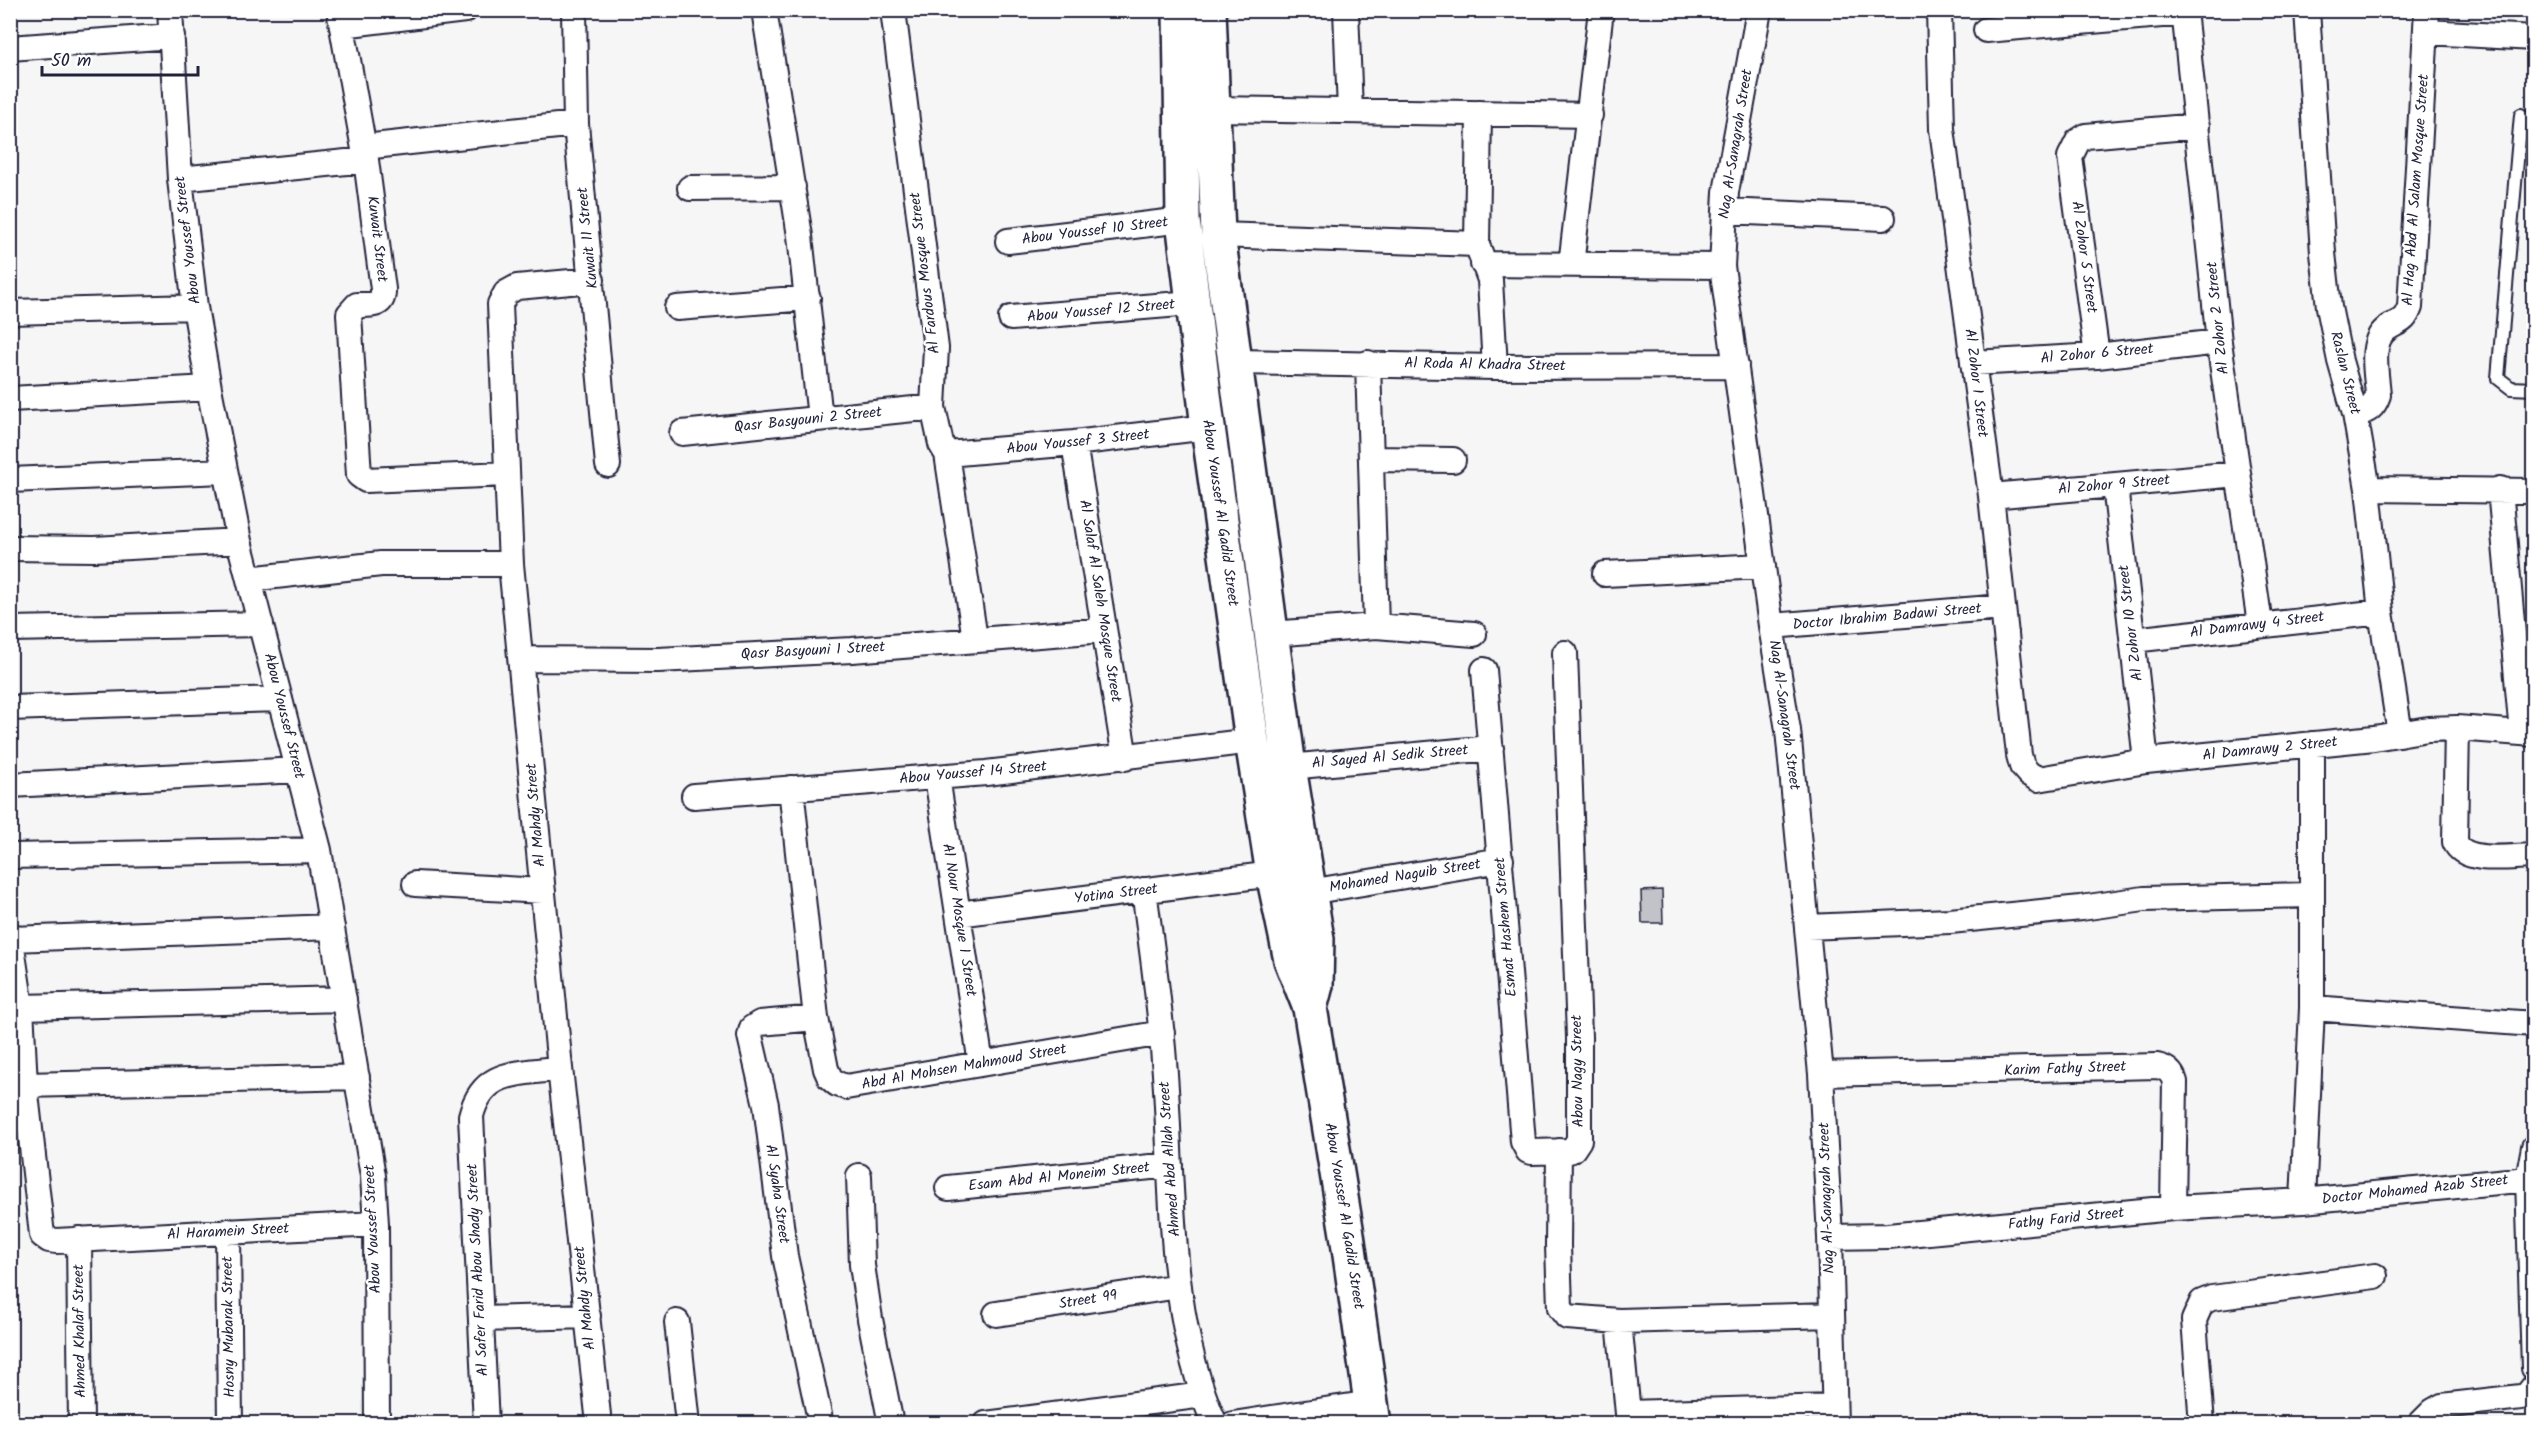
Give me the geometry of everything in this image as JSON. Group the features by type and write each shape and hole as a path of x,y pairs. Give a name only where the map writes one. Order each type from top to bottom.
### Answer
{"street":[{"name":"Abou Youssef Street","path":"171,10 180,179 195,307 209,388 239,542 319,850 373,1176 376,1224 377,1424"},
{"path":"341,18 465,10"},
{"name":"Kuwait 11 Street","path":"574,10 576,124 608,465"},
{"path":"764,10 793,187 808,298 820,418"},
{"name":"Al Fardous Mosque Street","path":"893,10 936,348 933,407 941,444 947,454 975,639"},
{"name":"Abou Youssef Al Gadid Street","path":"1180,10 1183,220 1208,427 1251,741 1273,874 1301,908"},
{"name":"Abou Youssef Al Gadid Street","path":"1209,10 1218,235 1289,767 1301,908 1318,962 1316,986 1310,1008 1347,1233 1373,1413"},
{"path":"1346,10 1350,111"},
{"path":"1571,265 1601,10"},
{"name":"Nag Al-Sanagrah Street","path":"1759,10 1732,154 1725,211 1722,266 1771,626 1788,730 1821,1074 1830,1238 1834,1415"},
{"name":"Al Zohor 1 Street","path":"1939,10 1942,129 1990,496 2019,755"},
{"name":"Raslan Street","path":"2307,10 2324,264 2329,307 2340,361 2355,414 2368,489 2381,612 2400,734"},
{"path":"1986,30 2185,12"},
{"name":"Al Zohor 2 Street","path":"2185,12 2219,342 2260,624"},
{"name":"Kuwait Street","path":"341,18 365,153 384,294 379,303 357,305 348,314 358,475 362,479 506,474"},
{"path":"2427,21 2534,38"},
{"name":"Al Hag Abd Al Salam Mosque Street","path":"2355,414 2364,412 2376,402 2378,395 2377,343 2388,328 2398,325 2406,317 2410,307 2427,21"},
{"path":"10,48 172,36"},
{"path":"1212,109 1590,115"},
{"path":"1479,113 1480,254 1490,280 1495,367"},
{"path":"180,179 576,124"},
{"name":"Al Zohor 5 Street","path":"2097,356 2070,157 2078,141 2085,136 2198,126"},
{"path":"690,188 793,187"},
{"path":"1725,211 1883,218"},
{"name":"Abou Youssef 10 Street","path":"1008,241 1183,220"},
{"path":"1218,235 1480,254 1571,265 1722,266"},
{"name":"Al Mahdy Street","path":"592,280 517,287 506,293 500,304 506,474 512,564 560,1068 599,1424"},
{"path":"677,308 808,298"},
{"name":"Abou Youssef 12 Street","path":"1011,318 1192,303"},
{"path":"10,312 195,307"},
{"name":"Al Zohor 6 Street","path":"1973,363 2097,356 2219,342"},
{"name":"Al Roda Al Khadra Street","path":"1234,362 1495,367 1736,366"},
{"path":"1368,363 1376,626"},
{"path":"10,399 209,388"},
{"name":"Qasr Basyouni 2 Street","path":"682,433 933,407"},
{"name":"Abou Youssef 3 Street","path":"947,454 1074,443 1208,427"},
{"name":"Al Salaf Al Saleh Mosque Street","path":"1074,443 1125,758"},
{"path":"1371,459 1453,460"},
{"path":"10,480 224,471"},
{"name":"Al Zohor 9 Street","path":"1990,496 2238,474"},
{"name":"Al Zohor 10 Street","path":"2115,485 2146,761"},
{"path":"2368,489 2534,490"},
{"path":"2500,489 2523,610 2528,733"},
{"path":"10,548 94,549 239,542"},
{"path":"249,579 381,564 512,564"},
{"path":"1605,574 1763,566"},
{"name":"Doctor Ibrahim Badawi Street","path":"1771,626 2003,607"},
{"name":"Al Damrawy 4 Street","path":"2133,640 2381,612"},
{"path":"10,629 261,624"},
{"path":"1271,634 1376,626 1474,634"},
{"name":"Qasr Basyouni 1 Street","path":"521,659 658,660 852,650 1104,630"},
{"name":"Abou Nagy Street","path":"1559,1151 1574,1149 1579,1140 1579,1037 1565,653"},
{"name":"Esmat Hashem Street","path":"1485,670 1523,1142 1528,1150 1559,1151"},
{"path":"10,708 280,699"},
{"path":"2457,728 2456,842 2463,852 2471,857 2533,857"},
{"name":"Al Damrawy 2 Street","path":"2019,755 2022,766 2038,779 2146,761 2457,728 2528,733"},
{"name":"Abou Youssef 14 Street","path":"694,796 937,777 1125,758 1251,741"},
{"path":"2303,1201 2312,1008 2310,895 2312,744"},
{"name":"Al Sayed Al Sedik Street","path":"1289,767 1491,748"},
{"path":"10,785 298,770"},
{"name":"Al Nour Mosque 1 Street","path":"937,777 981,1064"},
{"path":"791,788 816,1018"},
{"path":"10,856 319,850"},
{"name":"Mohamed Naguib Street","path":"1301,908 1501,860"},
{"name":"Yotina Street","path":"958,914 1273,874"},
{"path":"415,884 543,891"},
{"name":"Ahmed Abd Allah Street","path":"1144,890 1162,1033 1179,1286 1190,1349 1203,1395 1215,1424"},
{"path":"1807,927 1950,921 2081,908 2144,899 2310,895"},
{"path":"332,927 11,936 21,1007 25,1085 357,1077"},
{"path":"21,1007 344,999"},
{"path":"2312,1008 2534,1024"},
{"name":"Abd Al Mohsen Mahmoud Street","path":"816,1018 826,1069 830,1078 846,1087 1162,1033"},
{"name":"Al Syaha Street","path":"816,1018 760,1023 752,1028 750,1036 766,1105 785,1256 821,1424"},
{"name":"Karim Fathy Street","path":"1821,1074 2157,1066 2166,1068 2172,1074 2175,1082 2173,1208"},
{"name":"Al Safer Farid Abou Shady Street","path":"486,1424 471,1116 475,1100 484,1087 497,1078 560,1068"},
{"name":"Al Haramein Street","path":"25,1085 42,1235 49,1240 376,1224"},
{"path":"1559,1151 1558,1245 1560,1308 1563,1314 1571,1318 1619,1321 1831,1315"},
{"path":"2531,1164 2534,1368"},
{"name":"Doctor Mohamed Azab Street","path":"2303,1201 2531,1164"},
{"name":"Esam Abd Al Moneim Street","path":"948,1188 1170,1165"},
{"path":"859,1176 862,1265 870,1319 891,1424"},
{"name":"Fathy Farid Street","path":"1830,1238 1888,1236 2173,1208 2303,1201"},
{"name":"Hosny Mubarak Street","path":"228,1231 230,1424"},
{"name":"Ahmed Khalaf Street","path":"80,1239 81,1424"},
{"path":"2202,1424 2194,1320 2202,1302 2212,1298 2375,1276"},
{"name":"Street 99","path":"996,1314 1179,1286"},
{"path":"481,1319 588,1317"},
{"path":"1619,1321 1628,1418 1834,1415"},
{"path":"676,1322 688,1424"},
{"path":"2420,1424 2433,1411 2442,1406 2522,1397 2527,1395 2534,1386"},
{"path":"986,1424 1203,1395"},
{"path":"1233,1424 1373,1413"}],"lane":[{"path":"2521,115 2498,378 2511,388 2534,390"}],"building":[{"path":"1662,890 1663,923 1642,923 1641,891"}]}
